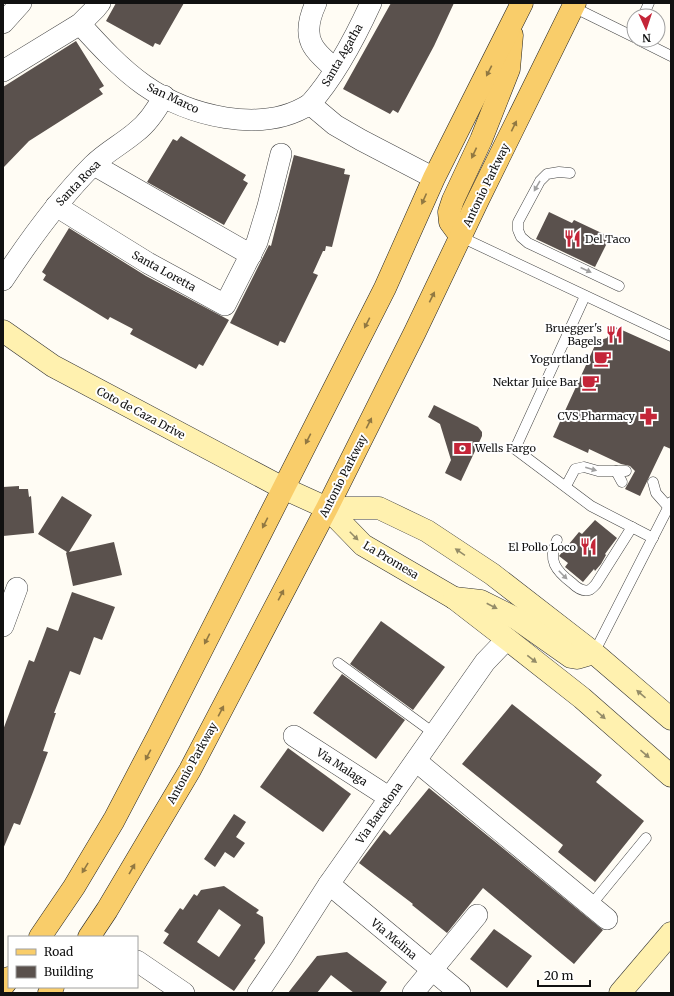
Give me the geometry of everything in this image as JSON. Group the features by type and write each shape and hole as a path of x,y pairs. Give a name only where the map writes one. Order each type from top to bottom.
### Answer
{"main road":[{"path":"41,936 74,887 114,820 162,729 385,288 434,178 513,24 522,3"},
{"name":"Antonio Parkway","path":"90,936 107,910 190,770 327,508 574,5"},
{"path":"461,237 450,222 449,212 453,200 481,140 509,69 513,24"},
{"name":"Coto de Caza Drive","path":"3,331 53,366 283,488 327,508"},
{"path":"327,508 379,508 427,532 492,574 594,653 671,719"},
{"name":"La Promesa","path":"327,508 363,545 454,598 508,639 582,698 671,776"},
{"path":"454,598 474,599 481,601 517,619 571,657 577,658 594,653"},
{"path":"620,993 671,933"}],"street":[{"path":"3,23 21,3"},
{"path":"3,71 80,24 100,3"},
{"path":"316,3 309,25 312,46 335,68"},
{"name":"Santa Agatha","path":"310,104 318,95 353,41 371,3"},
{"name":"San Marco","path":"80,24 119,64 144,85 188,108 215,116 254,120 288,115 310,104"},
{"name":"Santa Rosa","path":"3,280 40,226 56,206 94,165 114,148 137,132 156,110 164,96"},
{"path":"310,104 335,125 434,178"},
{"name":"Santa Loretta","path":"56,206 148,263 225,305 258,242 281,154"},
{"path":"94,165 251,254"},
{"path":"3,626 17,588"},
{"name":"Via Barcelona","path":"258,993 329,884 485,662 508,639"},
{"name":"Via Malaga","path":"294,736 390,798"},
{"path":"416,761 607,919"},
{"name":"Via Melina","path":"329,884 460,993"},
{"path":"413,993 478,915"},
{"path":"138,963 184,993"}],"lane":[{"path":"574,5 626,32"},
{"path":"656,48 671,56"},
{"path":"570,173 559,172 547,174 540,181 518,222 518,230 521,237 528,243 619,286"},
{"path":"461,237 671,336"},
{"path":"586,296 515,449 591,506 653,538"},
{"path":"566,486 575,469 584,467 598,471 626,471"},
{"path":"616,471 622,482"},
{"path":"594,653 670,506 651,493 653,482"},
{"path":"557,540 553,556 555,565 560,574 578,588 584,590 590,589 596,584 632,527"},
{"path":"338,663 435,734"},
{"path":"591,905 646,838"}],"building":[{"path":"116,3 184,3 160,45 155,43 153,47 106,21"},
{"path":"391,3 454,3 434,46 398,113 393,110 390,114 343,89"},
{"path":"76,41 104,86 99,89 103,94 29,141 3,168 3,87"},
{"path":"181,136 246,175 243,180 248,183 224,225 147,182 173,139 177,141"},
{"path":"294,155 345,169 344,174 350,175 332,247 326,246 325,251 323,251 313,273 318,275 285,343 280,341 278,346 230,323 269,245 271,246"},
{"name":"Del Taco","path":"549,212 572,223 574,220 610,237 595,267 536,239"},
{"path":"69,228 146,276 229,320 203,366 199,364 196,369 130,334 133,329 110,317 108,320 43,280 46,275 42,272"},
{"name":"CVS Pharmacy","path":"613,326 671,352 671,449 664,446 640,496 625,489 635,471 630,466 621,464 589,449 588,453 553,437 597,341 607,338"},
{"name":"Wells Fargo","path":"434,405 478,427 482,432 482,436 461,481 445,473 451,460 440,424 428,417"},
{"path":"19,486 19,489 28,489 29,497 31,496 34,533 3,536 3,487"},
{"path":"62,496 92,515 69,552 114,542 122,575 73,586 67,552 38,534"},
{"name":"El Pollo Loco","path":"595,520 617,538 605,554 606,555 601,564 595,571 594,569 583,582 565,567 568,563 559,556 579,532 582,534"},
{"path":"72,592 115,607 102,640 94,637 80,675 70,671 54,713 56,713 43,751 48,752 33,792 20,825 14,823 3,849 3,730 29,660 34,662 47,627 58,631"},
{"path":"381,621 445,667 413,710 350,664"},
{"path":"342,674 405,720 376,759 313,713"},
{"path":"512,704 602,775 596,782 644,821 595,882 558,852 563,845 462,764"},
{"path":"288,748 351,794 323,832 260,787"},
{"path":"429,788 603,930 574,964 483,888 447,933 412,905 413,904 359,863 384,830 390,835"},
{"path":"234,814 246,822 236,837 245,843 234,858 225,852 215,867 204,859"},
{"path":"224,886 259,910 256,913 263,917 265,943 254,959 256,960 234,991 163,943 169,934 164,931 180,908 183,910 194,894 197,896 201,890","holes":["219,909 241,925 219,957 197,942"]},
{"path":"494,929 532,956 507,988 470,959"},
{"path":"347,952 387,982 379,993 354,993 331,975 317,993 288,993 317,956"}],"place":[{"name":"Del Taco","path":"572,239"},
{"name":"Bruegger's Bagels","path":"615,334"},
{"name":"Yogurtland","path":"602,359"},
{"name":"Nektar Juice Bar","path":"591,382"},
{"name":"CVS Pharmacy","path":"648,416"},
{"name":"Wells Fargo","path":"462,448"},
{"name":"El Pollo Loco","path":"589,547"}]}
